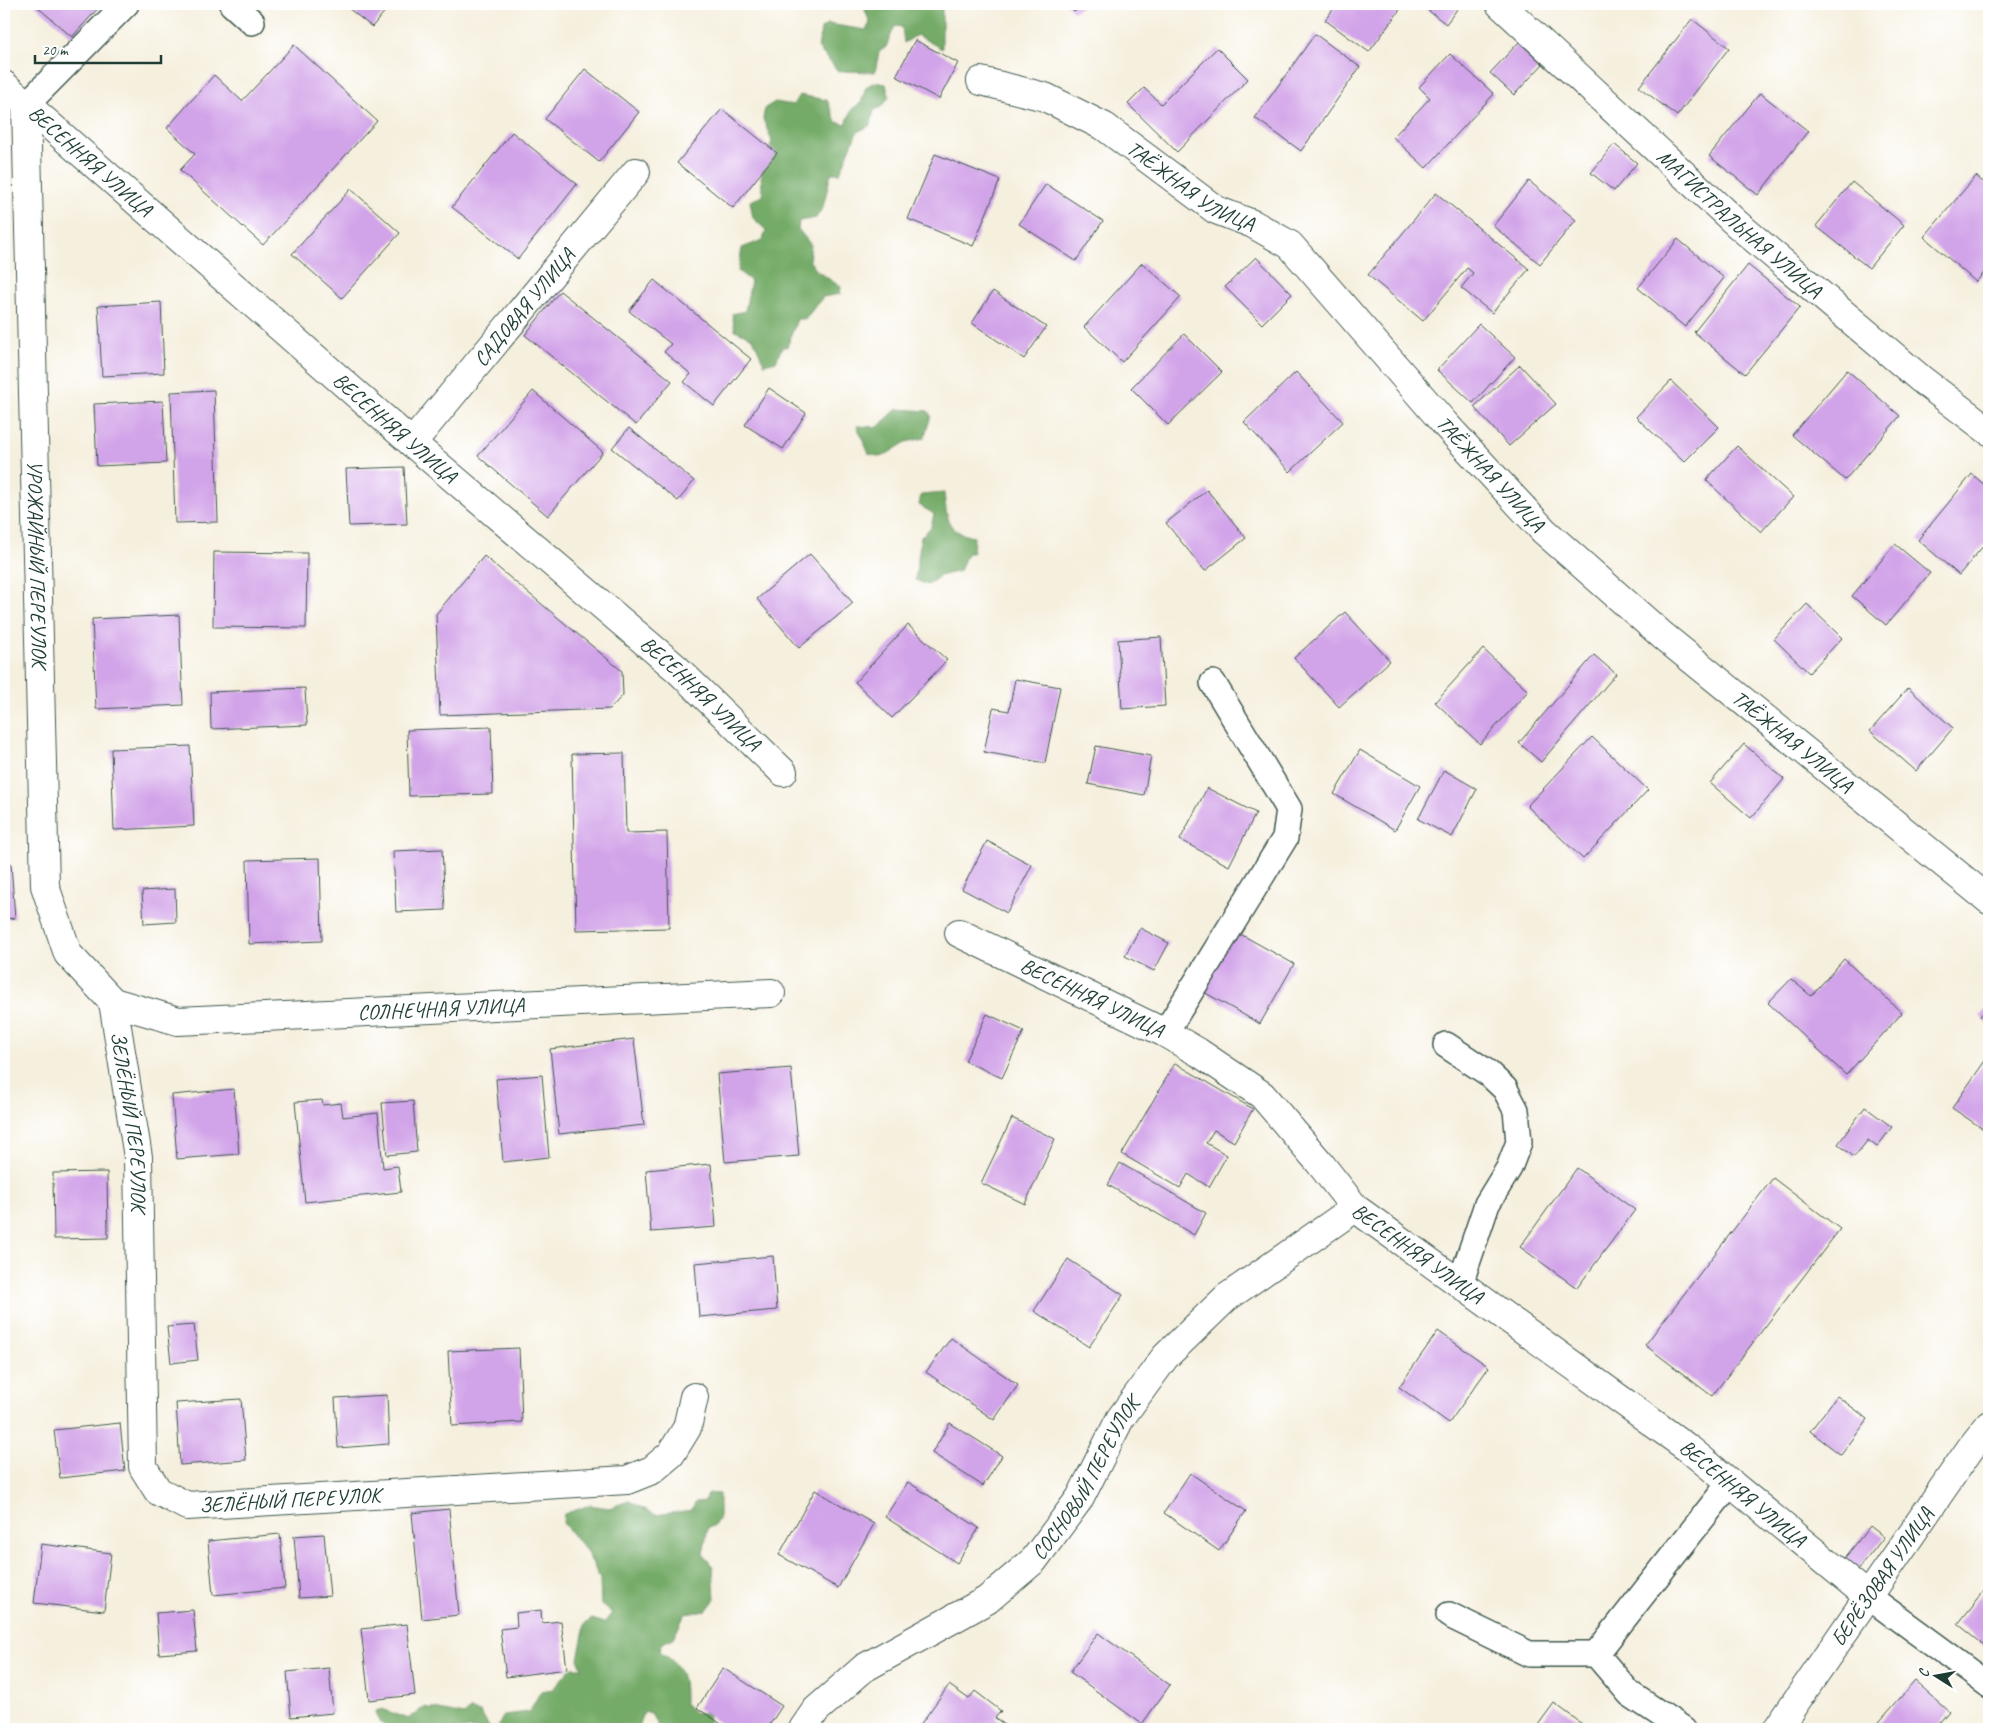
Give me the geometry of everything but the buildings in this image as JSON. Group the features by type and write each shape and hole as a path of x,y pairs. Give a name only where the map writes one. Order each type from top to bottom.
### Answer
{"street":[{"name":"МАГИСТРАЛЬНАЯ УЛИЦА","path":"1500,4 1737,224 1922,380 1989,431"},
{"name":"ТАЁЖНАЯ УЛИЦА","path":"981,81 1045,97 1105,127 1216,210 1252,224 1290,244 1445,424 1544,531 1663,636 1989,900"},
{"name":"ВЕСЕННЯЯ УЛИЦА","path":"4,85 412,443 677,670 783,772"},
{"name":"УРОЖАЙНЫЙ ПЕРЕУЛОК","path":"26,105 45,886 68,954 112,1002"},
{"name":"САДОВАЯ УЛИЦА","path":"412,443 636,172"},
{"name":"ВЕСЕННЯЯ УЛИЦА","path":"959,933 1165,1033 1198,1052 1262,1096 1355,1208 1690,1449 1869,1597"},
{"name":"СОЛНЕЧНАЯ УЛИЦА","path":"112,1002 178,1021 772,992"},
{"name":"ЗЕЛЁНЫЙ ПЕРЕУЛОК","path":"112,1002 138,1157 143,1468 158,1491 187,1506 627,1480 652,1470 671,1454 687,1428 694,1397"},
{"name":"СОСНОВЫЙ ПЕРЕУЛОК","path":"803,1729 816,1710 864,1668 987,1600 1034,1560 1080,1498 1120,1419 1166,1357 1226,1298 1355,1208"},
{"name":"БЕРЁЗОВАЯ УЛИЦА","path":"1777,1729 1970,1449 1989,1425"}],"lane":[{"path":"26,105 126,4"},
{"path":"232,4 252,22"},
{"path":"1165,1033 1285,838 1288,809 1213,682"},
{"path":"1446,1044 1488,1073 1505,1089 1516,1110 1519,1142 1510,1168 1487,1204 1460,1284"},
{"path":"1596,1654 1730,1483"},
{"path":"1869,1597 1989,1685"},
{"path":"1449,1615 1529,1654 1596,1654 1630,1694 1683,1729"}],"green space":[{"path":"876,4 942,4 942,49 917,35 904,43 902,27 895,26 886,47 879,52 875,72 838,71 818,48 821,29 828,24 866,30 870,23 864,7"},
{"path":"874,82 886,84 889,97 882,107 874,110 871,125 857,132 840,173 831,173 823,207 816,218 799,221 798,229 811,245 809,260 817,271 841,287 840,294 823,297 805,319 797,319 787,347 782,347 776,361 764,364 753,338 735,330 732,314 745,311 751,281 738,271 742,248 763,240 766,230 753,218 750,201 763,196 761,177 772,141 763,119 765,108 775,102 793,105 799,95 827,100 836,122 846,124 852,109 861,103 866,87"},
{"path":"897,409 928,411 931,416 924,438 906,442 882,457 869,454 857,426 878,427"},
{"path":"944,493 947,517 953,527 958,532 974,537 973,553 967,553 960,571 939,576 928,585 915,580 921,537 931,527 934,514 919,505 921,495"},
{"path":"708,1493 719,1494 719,1518 714,1526 708,1527 703,1554 713,1567 715,1599 706,1611 685,1614 674,1637 661,1644 660,1652 668,1657 681,1672 684,1702 693,1712 709,1714 708,1720 716,1729 659,1729 651,1713 644,1711 639,1729 391,1729 379,1722 376,1711 382,1709 409,1719 424,1707 464,1715 470,1710 480,1712 489,1727 497,1728 504,1715 529,1712 541,1691 553,1689 571,1668 582,1668 578,1659 585,1624 592,1619 604,1623 612,1613 601,1605 600,1579 587,1552 563,1523 564,1514 590,1505 609,1508 629,1501 656,1515 692,1510 695,1502 705,1501"}]}
